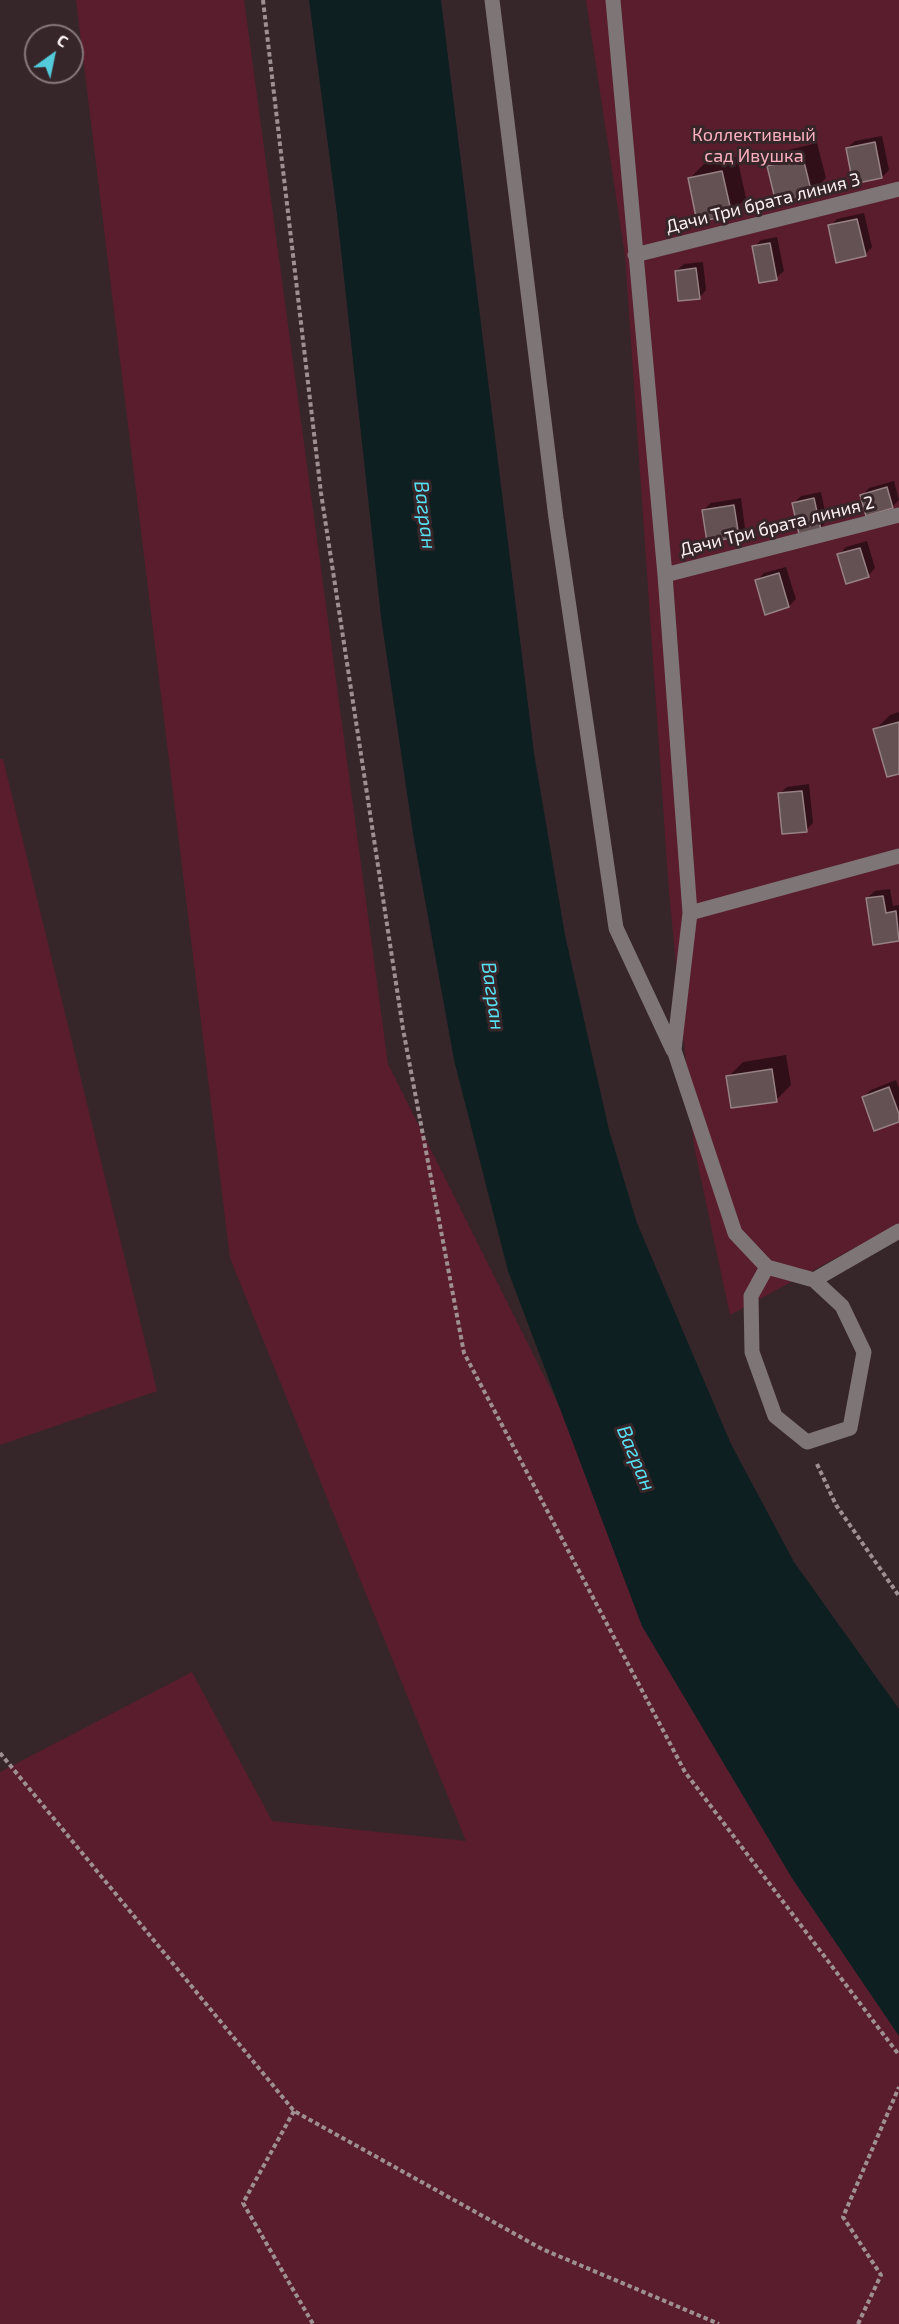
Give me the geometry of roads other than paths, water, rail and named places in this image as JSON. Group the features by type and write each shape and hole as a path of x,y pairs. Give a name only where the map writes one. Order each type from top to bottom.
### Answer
{"street":[{"path":"492,0 556,518 616,928 674,1050 735,1233 767,1268 814,1280 842,1306 864,1352 850,1428 807,1442 775,1416 752,1352 751,1296 767,1268"},
{"path":"613,0 665,574 690,914 674,1050"},
{"name":"Дачи Три брата линия 3","path":"636,255 899,189"},
{"name":"Дачи Три брата линия 2","path":"665,574 899,515"},
{"path":"690,914 899,856"},
{"path":"814,1280 899,1231"}],"water":[{"name":"Вагран","path":"309,0 441,0 534,753 565,935 609,1130 637,1223 731,1444 794,1562 899,1709 899,2036 792,1878 642,1626 508,1271 454,1060 413,834 381,617 337,214"}],"park label":[{"name":"Коллективный сад Ивушка","path":"754,145"}]}
